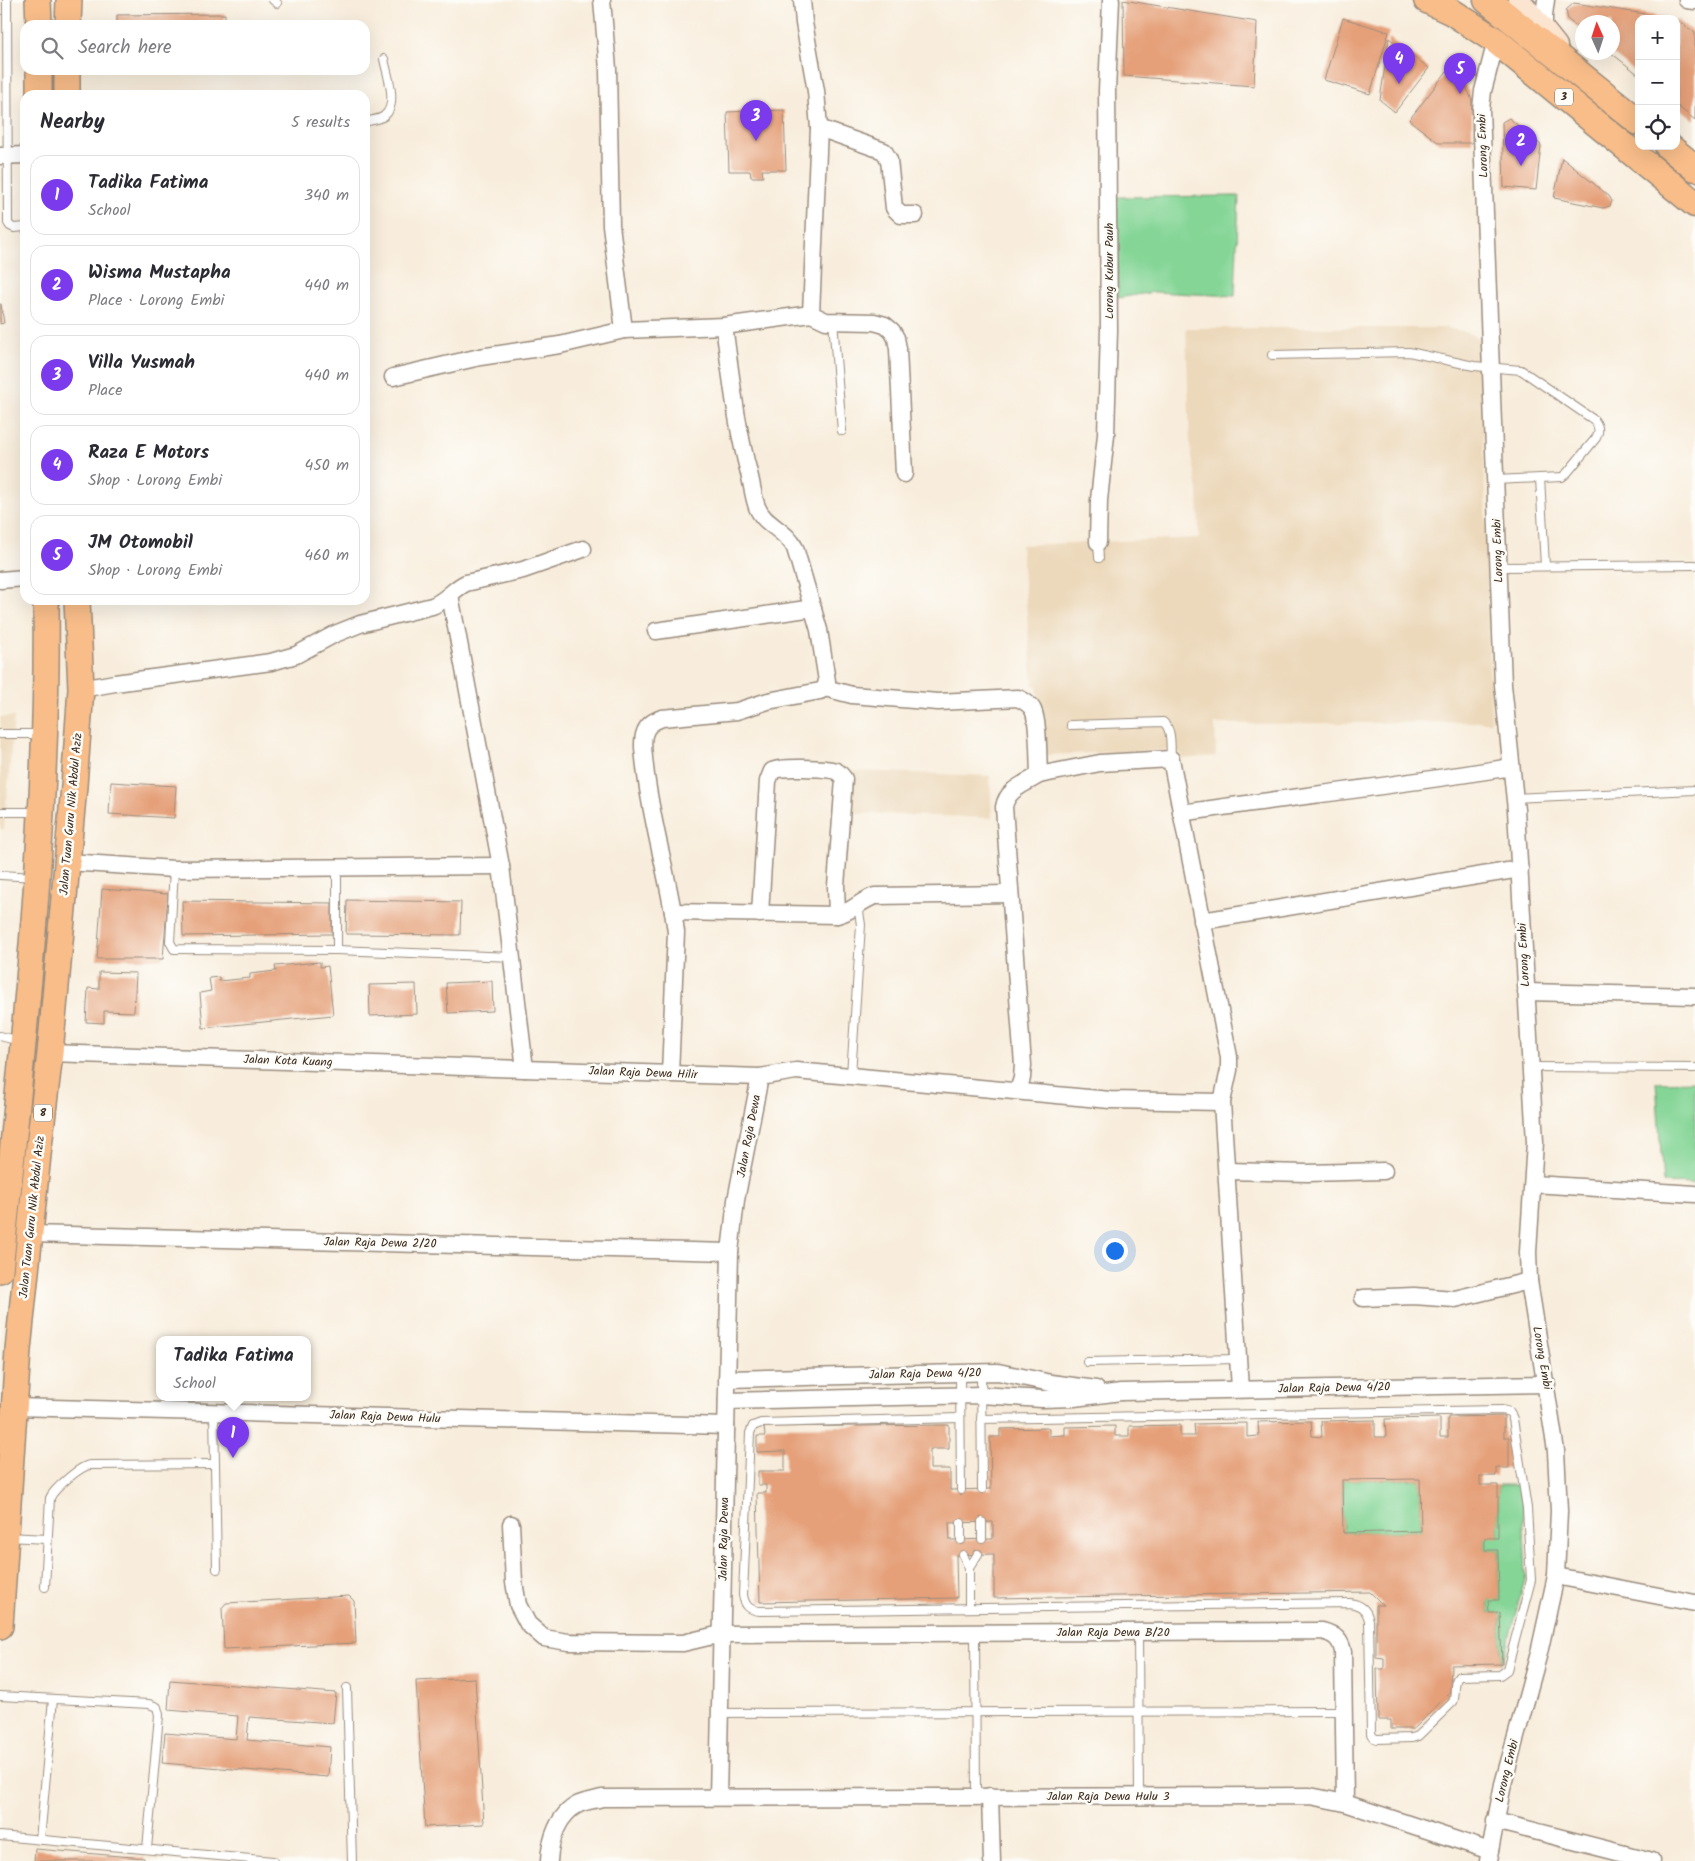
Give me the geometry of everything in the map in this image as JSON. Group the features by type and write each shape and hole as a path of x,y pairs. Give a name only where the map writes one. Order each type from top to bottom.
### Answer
{"highway":[{"name":"3","path":"1427,0 1452,12 1496,41 1695,204"},
{"name":"3","path":"1487,0 1635,119"},
{"path":"1673,150 1695,168"}],"main road":[{"path":"38,0 39,20"},
{"path":"68,20 69,0"},
{"path":"1519,0 1576,71"},
{"path":"39,75 40,90"},
{"path":"67,75 67,90"},
{"name":"8","path":"0,1270 24,1042 37,877 44,734 46,605"},
{"name":"Jalan Tuan Guru Nik Abdul Aziz","path":"0,1626 14,1407 68,862 81,689 77,605"},
{"path":"44,734 59,696 67,690 81,689"}],"street":[{"path":"602,0 608,78 611,225 624,330"},
{"path":"802,0 804,23 816,91 819,128 811,314"},
{"name":"Lorong Kubur Pauh","path":"1098,550 1099,500 1106,435 1109,330 1107,91 1112,0"},
{"path":"1544,32 1546,0"},
{"path":"1687,0 1695,1"},
{"name":"Lorong Embi","path":"1489,1856 1503,1784 1539,1653 1556,1576 1559,1511 1556,1451 1547,1384 1529,1281 1529,1220 1535,1142 1520,869 1515,798 1503,685 1481,109 1483,90 1496,41"},
{"path":"819,128 884,151 889,160 894,208 901,215 915,215"},
{"path":"4,156 20,155"},
{"path":"393,377 480,357 560,345 624,330 724,326 811,314 826,321 874,322 885,325 896,338 904,474"},
{"path":"724,326 734,401 745,460 757,506 767,521 791,540 795,548 813,608 827,674 828,681 825,688"},
{"path":"81,689 279,660 296,655 335,634 360,624 442,602 458,587 466,583 523,570 583,549"},
{"path":"0,580 20,578"},
{"path":"450,595 501,866 526,1069"},
{"path":"656,631 813,608"},
{"path":"670,1074 676,932 648,796 643,738 648,726 654,721 672,716 737,711 768,701 812,694 825,688 864,696 938,702 1018,698 1027,702 1033,710 1036,720 1039,775"},
{"path":"1018,1092 1023,1065 1004,807 1005,798 1010,792 1039,775 1100,763 1171,759 1228,1057 1229,1070 1222,1102 1240,1390"},
{"path":"1181,813 1511,767"},
{"path":"760,914 768,781 772,772 782,768 832,771 842,775 844,780 836,886 837,914"},
{"path":"68,862 174,868 501,866"},
{"path":"1202,921 1520,869"},
{"path":"673,912 837,914 844,913 866,898 885,895 1010,894"},
{"path":"1526,992 1695,996"},
{"name":"Jalan Kota Kuang","path":"50,1053 526,1069"},
{"name":"Jalan Raja Dewa Hilir","path":"526,1069 760,1077 796,1071 1110,1100 1222,1102"},
{"name":"Jalan Raja Dewa","path":"718,1797 730,1252 736,1200 760,1077"},
{"path":"1227,1171 1306,1173 1384,1171"},
{"path":"1533,1184 1695,1194"},
{"name":"Jalan Raja Dewa 2/20","path":"30,1234 730,1252"},
{"path":"1363,1298 1414,1296 1455,1299 1529,1281"},
{"name":"Jalan Raja Dewa 4/20","path":"727,1379 981,1372 1007,1373 1067,1385 1121,1392"},
{"name":"Jalan Raja Dewa 4/20","path":"727,1401 960,1395 1042,1399 1074,1398 1121,1392 1547,1384"},
{"name":"Jalan Raja Dewa Hulu","path":"14,1407 726,1426"},
{"name":"Jalan Raja Dewa B/20","path":"511,1524 514,1582 518,1605 528,1624 544,1638 568,1642 683,1643 721,1634 1322,1631 1330,1633 1337,1637 1342,1644 1343,1652 1345,1803"},
{"path":"1556,1576 1695,1603"},
{"path":"983,1796 992,1861"},
{"name":"Jalan Raja Dewa Hulu 3","path":"718,1797 1310,1796 1345,1803 1489,1856"},
{"path":"550,1861 554,1834 563,1816 578,1804 602,1798 718,1797"},
{"path":"1495,1821 1652,1861"}],"lane":[{"path":"6,0 4,156 8,223 14,228 20,227"},
{"path":"370,120 384,116 391,104 384,60"},
{"path":"833,321 842,431"},
{"path":"1272,355 1409,352 1474,366 1523,371 1594,420 1597,424 1598,434 1596,438 1568,473 1562,477 1495,480"},
{"path":"1540,478 1545,566"},
{"path":"1499,567 1695,565"},
{"path":"1071,725 1163,722 1169,730 1171,759"},
{"path":"0,734 44,734"},
{"path":"1515,798 1695,790"},
{"path":"0,812 41,812"},
{"path":"337,867 337,950"},
{"path":"174,868 170,942 174,949 337,950 512,957"},
{"path":"0,875 37,877"},
{"path":"851,1075 860,925 858,905"},
{"path":"0,1036 24,1042"},
{"path":"1530,1067 1695,1068"},
{"path":"1087,1362 1238,1359"},
{"path":"981,1372 982,1489"},
{"path":"960,1373 961,1490"},
{"path":"960,1418 761,1423 753,1426 750,1433 743,1595 747,1606 753,1610 760,1611 1356,1604 1367,1612 1369,1620 1372,1736 1377,1739 1412,1738 1418,1736 1453,1702 1455,1697 1455,1681 1459,1676 1500,1675 1507,1670 1531,1580 1527,1508 1513,1419 1510,1412 1492,1410 981,1419"},
{"path":"214,1412 217,1569"},
{"path":"45,1586 47,1539 52,1494 87,1465 215,1464"},
{"path":"982,1522 982,1539"},
{"path":"961,1523 961,1540"},
{"path":"6,1537 47,1539"},
{"path":"963,1554 970,1568 969,1608"},
{"path":"970,1568 978,1554"},
{"path":"1138,1632 1139,1796"},
{"path":"976,1633 976,1712 983,1796"},
{"path":"347,1688 352,1861"},
{"path":"0,1696 149,1704 157,1707 160,1715 147,1850"},
{"path":"40,1840 54,1699"},
{"path":"720,1713 1344,1711"},
{"path":"0,1836 274,1861"}],"shaded area":[{"path":"1186,328 1446,328 1462,331 1481,339 1491,722 1215,724 1216,756 1181,759 1180,754 1176,750 1044,755 1037,685 1033,686 1021,545 1199,538 1198,490 1190,445"},
{"path":"0,717 14,717 4,829 0,829"},
{"path":"852,771 990,776 992,818 851,813"}],"green space":[{"path":"1239,196 1235,296 1154,292 1118,298 1116,197"},
{"path":"1695,1081 1695,1184 1663,1183 1656,1082"},
{"path":"1420,1479 1421,1531 1343,1533 1342,1480"},
{"path":"1498,1485 1518,1485 1523,1506 1526,1576 1502,1664 1500,1613 1489,1613 1488,1600 1499,1600 1498,1550 1485,1550 1485,1538 1498,1537"}],"building":[{"path":"1123,0 1257,22 1254,86 1124,76"},
{"path":"1574,3 1652,15 1635,15 1635,72 1620,60 1620,15 1575,15 1575,25 1568,20 1566,10"},
{"path":"225,14 225,20 117,20 117,15"},
{"path":"1343,18 1389,32 1370,94 1324,80"},
{"path":"1680,22 1695,33 1695,120 1680,108"},
{"path":"1389,38 1429,68 1395,112 1380,100"},
{"path":"1447,71 1465,84 1472,100 1472,143 1439,143 1409,120"},
{"path":"760,106 760,111 784,110 786,170 762,170 763,177 751,177 750,171 729,171 727,112 748,111 748,107"},
{"path":"1509,118 1541,145 1536,190 1504,187 1502,122"},
{"path":"1562,158 1609,196 1612,201 1610,206 1603,208 1554,198"},
{"path":"0,304 4,323 0,324"},
{"path":"111,782 176,786 174,818 109,814"},
{"path":"102,889 168,894 163,959 97,959"},
{"path":"347,900 461,902 460,935 346,934"},
{"path":"182,901 332,903 332,934 183,936"},
{"path":"320,962 320,967 328,966 333,1015 203,1028 200,993 211,991 209,978 219,977 219,981 250,978 250,974 276,971 275,966"},
{"path":"99,972 136,973 134,1012 104,1011 104,1023 86,1022 88,988 99,989"},
{"path":"492,981 493,1011 448,1013 446,983"},
{"path":"416,984 417,1014 370,1016 369,985"},
{"path":"1504,1416 1504,1437 1509,1437 1509,1468 1496,1468 1496,1476 1480,1476 1480,1485 1498,1485 1498,1538 1485,1538 1485,1550 1498,1550 1499,1600 1488,1600 1489,1613 1500,1613 1502,1664 1451,1665 1450,1692 1414,1729 1391,1729 1391,1720 1378,1720 1377,1669 1384,1669 1384,1658 1376,1657 1376,1605 1383,1605 1370,1592 994,1598 994,1554 956,1555 957,1598 760,1602 757,1493 766,1493 766,1485 758,1485 758,1471 785,1471 785,1451 757,1452 757,1436 765,1436 764,1427 949,1425 949,1449 930,1449 930,1469 950,1469 950,1490 991,1489 990,1437 1000,1437 1000,1429 1049,1428 1049,1436 1065,1435 1065,1427 1115,1426 1115,1436 1129,1436 1129,1426 1180,1425 1180,1436 1195,1436 1194,1424 1247,1423 1247,1437 1259,1436 1258,1422 1311,1421 1312,1436 1322,1437 1321,1421 1375,1420 1375,1437 1386,1437 1385,1419 1440,1418 1440,1437 1448,1437 1448,1417","holes":["1420,1479 1421,1531 1343,1533 1342,1480","993,1522 993,1539 950,1540 949,1523"]},
{"path":"349,1596 354,1601 356,1643 224,1649 222,1608 226,1603"},
{"path":"475,1678 484,1824 425,1827 416,1681"},
{"path":"170,1680 336,1693 333,1723 249,1717 247,1740 330,1747 328,1777 162,1763 165,1733 236,1739 238,1716 168,1710"},
{"path":"35,1849 144,1858 144,1861 34,1861"}],"place":[{"name":"Raza E Motors","path":"1399,84"},
{"name":"JM Otomobil","path":"1460,94"},
{"name":"Villa Yusmah","path":"756,141"},
{"name":"Wisma Mustapha","path":"1521,166"},
{"name":"Tadika Fatima","path":"233,1458"}]}
